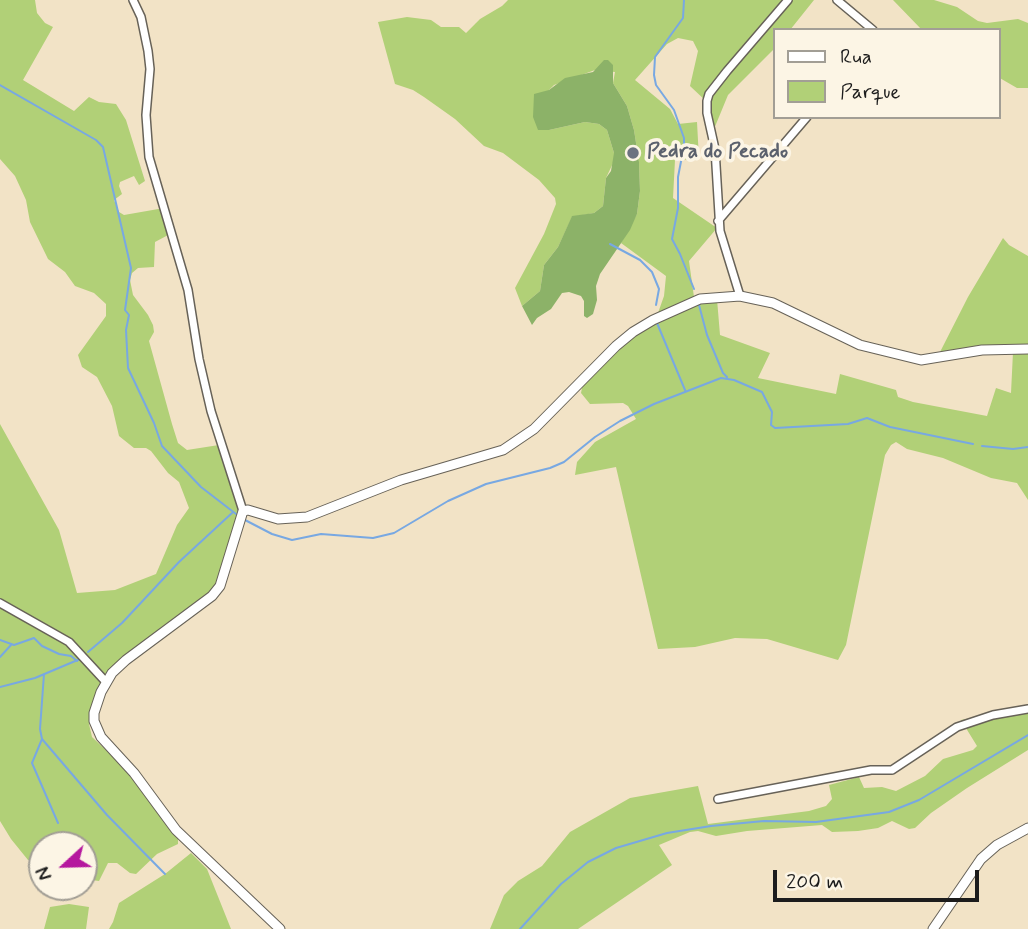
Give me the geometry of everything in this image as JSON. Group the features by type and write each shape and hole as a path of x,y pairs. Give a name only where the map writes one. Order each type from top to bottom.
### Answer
{"street":[{"path":"132,0 147,36 150,69 146,115 149,157 188,290 211,411 243,511 223,580 217,591 126,660 106,682 94,713 98,734 134,773 176,830 280,929"},
{"path":"740,296 718,221 715,149 707,101 721,79 788,0"},
{"path":"837,0 871,28"},
{"path":"718,221 805,119"},
{"path":"243,511 278,519 307,517 401,480 503,450 534,429 633,332 700,299 740,296 780,306 860,345 913,359 936,359 982,350 1028,349"},
{"path":"0,603 69,642 106,682"},
{"path":"718,799 871,770 892,770 957,727 993,715 1028,709"},
{"path":"933,929 981,859 997,845 1028,828"}],"green space":[{"path":"0,0 35,0 37,13 45,23 53,27 23,80 74,111 89,97 99,102 116,104 126,120 145,181 139,185 134,176 120,182 122,194 114,200 119,212 124,215 164,208 170,234 155,242 154,267 138,268 132,273 130,280 133,295 153,325 154,332 149,341 178,443 187,450 219,445 240,505 237,507 239,515 219,582 212,592 163,626 119,662 100,684 89,724 92,737 126,769 178,838 178,844 157,854 136,874 130,873 117,863 108,863 99,881 98,831 28,831 28,860 0,821 0,424 59,530 77,593 115,590 156,574 177,525 189,508 179,482 168,473 151,451 134,448 119,436 112,406 97,377 82,367 78,355 106,316 106,304 94,293 75,286 65,272 48,259 30,222 26,200 15,176 0,159"},
{"path":"508,0 814,0 792,28 772,28 772,51 728,95 714,129 707,102 690,86 698,51 693,41 678,38 667,44 635,80 670,109 678,124 697,122 699,159 675,160 673,198 717,228 689,261 694,297 658,313 664,296 666,276 621,243 637,214 640,191 639,162 627,106 613,83 615,72 595,70 554,85 549,90 549,130 585,122 599,124 607,130 614,161 606,178 603,206 594,213 572,217 558,247 544,265 540,291 522,306 515,288 544,234 556,204 555,198 539,180 503,153 484,146 455,119 424,97 395,84 378,22 407,17 431,20 441,27 459,27 466,33 480,19"},
{"path":"893,0 934,0 957,7 978,21 987,23 1018,19 1028,23 1028,88 1017,88 1000,78 1000,28 920,28"},
{"path":"604,60 613,65 613,83 627,106 634,130 639,162 640,191 637,214 630,230 600,274 593,314 587,318 584,316 584,301 581,296 562,293 551,309 537,318 532,325 522,306 540,291 544,265 558,247 572,216 594,213 603,206 606,178 611,171 614,153 607,130 599,124 585,122 538,130 533,117 534,94 549,90 565,78 593,72"},
{"path":"1003,238 1009,245 1028,256 1028,345 980,345 939,354 968,297"},
{"path":"717,299 720,335 770,353 758,378 836,394 840,374 896,390 898,397 913,402 987,416 996,388 1011,393 1013,352 1028,351 1028,500 1017,483 991,478 943,458 907,449 896,442 891,445 885,455 846,645 838,660 767,639 735,638 695,647 658,649 616,467 575,475 577,462 595,442 636,419 623,403 590,404 581,393 583,383 639,330 704,301"},
{"path":"1028,707 1028,750 967,788 931,813 915,828 909,829 892,821 878,828 858,831 832,832 822,825 716,836 698,831 690,832 659,845 672,865 578,929 490,929 504,895 518,881 542,866 570,832 630,798 698,786 708,824 809,811 826,806 832,799 829,785 859,777 864,788 882,787 896,791 925,776 943,759 973,750 977,746 961,720"},
{"path":"191,853 207,869 231,929 109,929 119,903 165,874"},
{"path":"69,904 89,907 86,929 44,929 50,907"}],"waterway":[{"path":"684,0 683,18 655,57 654,75 656,85 674,110 684,138 678,177 678,208 672,239 694,289"},
{"path":"0,85 96,140 103,147 131,268 125,310 129,315 126,330 128,368 162,446 201,487 236,514"},
{"path":"610,244 640,260 652,272 659,289 656,305"},
{"path":"699,305 707,335 727,377"},
{"path":"657,323 685,390"},
{"path":"245,520 272,534 292,540 321,534 373,538 394,533 448,501 486,484 564,462 620,421 654,404 721,378 734,380 762,392 772,412 771,425 775,428 848,424 867,418 890,427 973,444"},
{"path":"982,446 1013,449 1028,447"},
{"path":"88,652 122,623 179,562 232,513"},
{"path":"0,640 14,645 34,638 42,646 71,656 77,661"},
{"path":"0,657 11,645"},
{"path":"0,687 35,678 80,659"},
{"path":"44,674 40,729 42,739 32,763 58,823"},
{"path":"520,929 561,884 588,862 616,848 667,833 711,826 764,821 816,822 889,812 919,800 1028,735"},
{"path":"42,739 107,815 165,874"}],"place":[{"name":"Pedra do Pecado","path":"633,153"}]}
